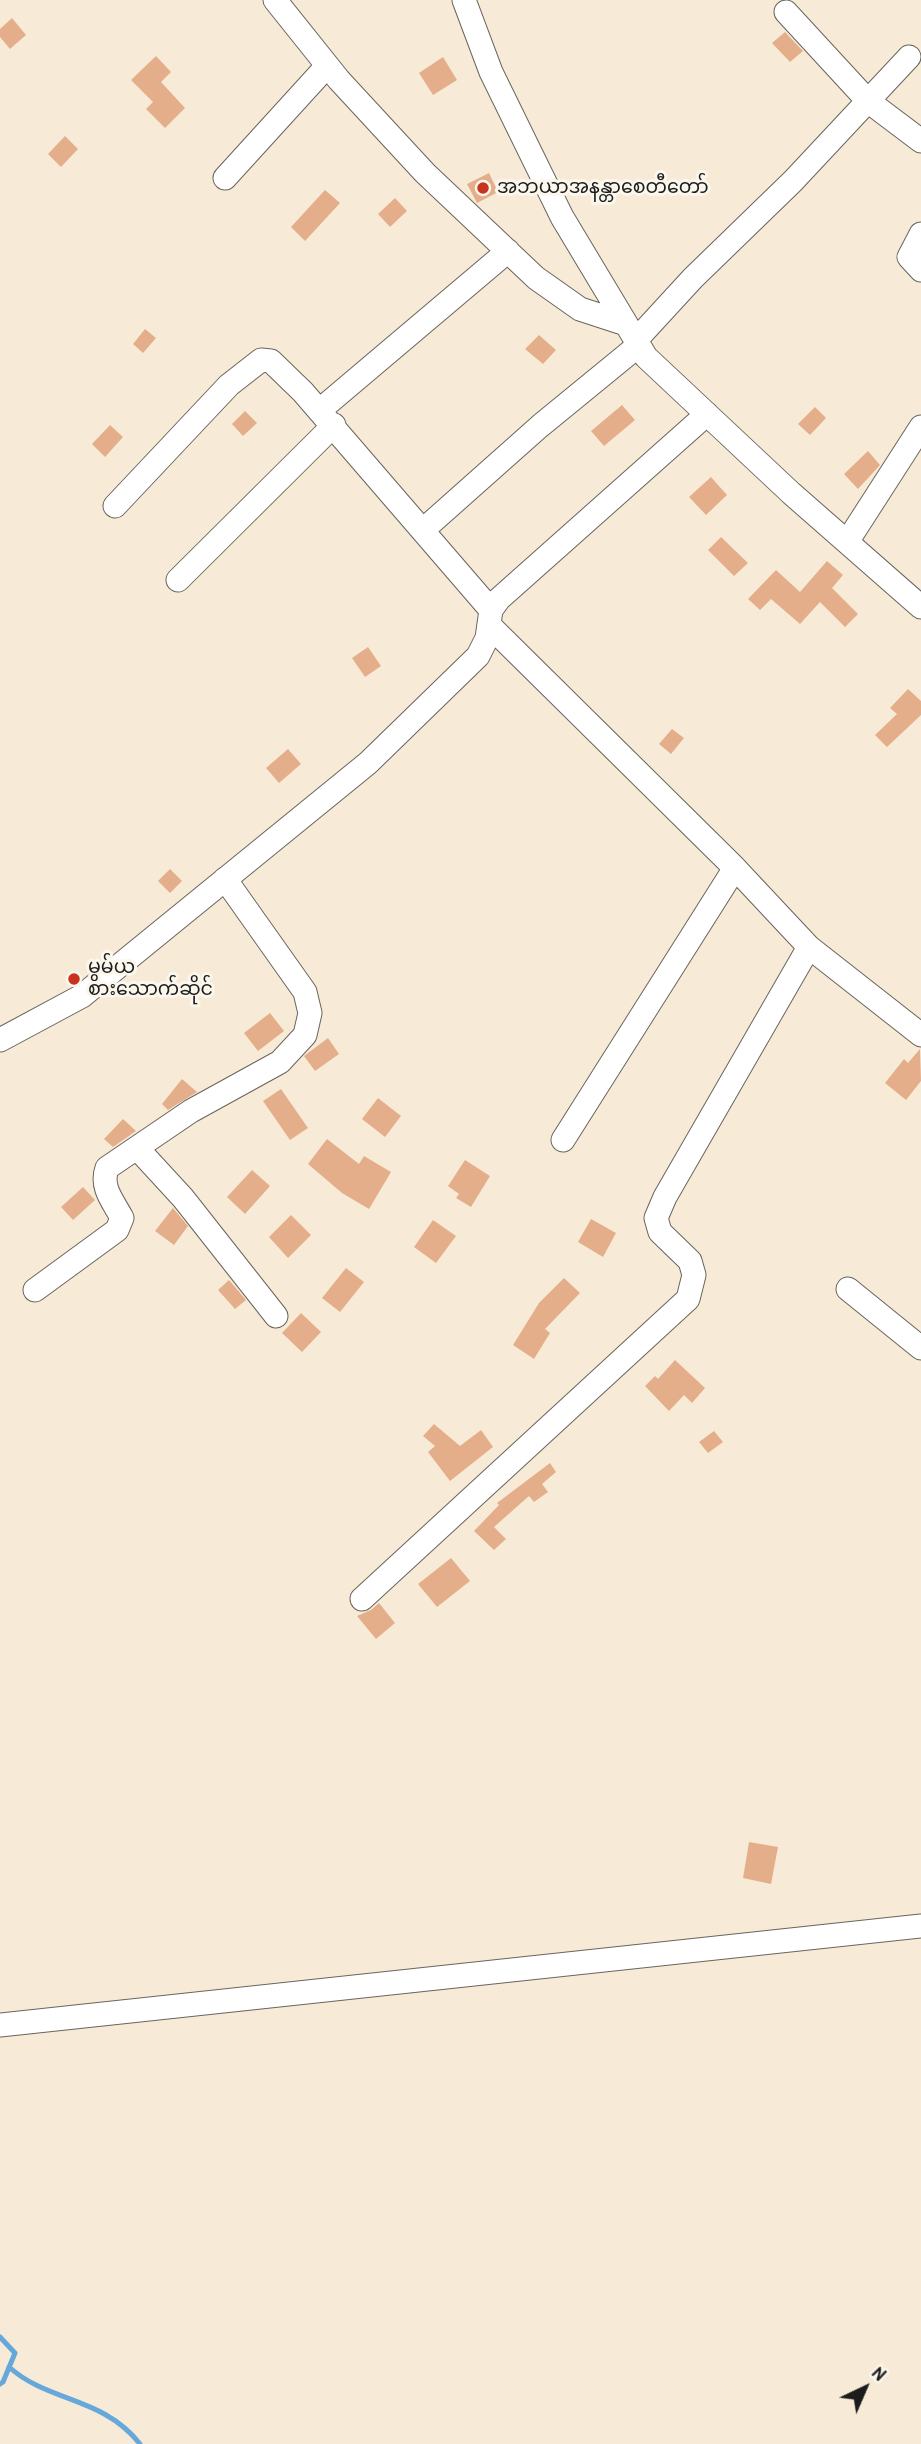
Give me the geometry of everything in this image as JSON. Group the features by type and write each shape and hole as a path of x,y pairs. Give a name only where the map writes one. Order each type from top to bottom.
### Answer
{"street":[{"path":"275,0 327,66 425,173 536,278 580,309 634,337"},
{"path":"464,0 491,72 562,218 646,357 921,607"},
{"path":"786,12 868,100 921,141"},
{"path":"423,530 540,426 634,337 793,181 909,57"},
{"path":"225,178 327,66"},
{"path":"921,234 909,257 921,270"},
{"path":"178,580 327,417 508,251"},
{"path":"115,506 229,385 261,360 271,361 282,369 327,417 423,530 490,617 809,947 921,1035"},
{"path":"0,1040 82,996 378,753 478,656 487,638 490,617 499,599 707,414"},
{"path":"847,542 921,428"},
{"path":"563,1140 735,868"},
{"path":"35,1290 117,1230 122,1218 107,1193 104,1177 107,1168 191,1111 280,1062 305,1035 310,1013 305,992 226,878"},
{"path":"362,1599 688,1298 694,1275 690,1261 660,1232 656,1218 665,1197 809,947"},
{"path":"137,1148 190,1207 276,1315"},
{"path":"848,1289 921,1348"},
{"path":"0,2025 921,1926"}],"building":[{"path":"12,18 26,35 10,49 0,37 0,29"},
{"path":"785,32 803,51 790,62 772,43"},
{"path":"156,56 171,72 161,82 185,108 165,128 146,109 153,102 131,80"},
{"path":"443,57 457,80 433,95 419,73"},
{"path":"65,136 78,149 61,167 48,154"},
{"name":"အဘယာအနန္တာစေတီတော်","path":"489,173 498,192 477,203 467,184"},
{"path":"325,190 340,203 305,241 291,227"},
{"path":"395,198 407,211 390,227 378,214"},
{"path":"145,329 156,338 143,353 133,344"},
{"path":"539,335 556,350 543,364 525,349"},
{"path":"622,405 635,420 604,446 591,431"},
{"path":"815,407 826,418 810,435 798,424"},
{"path":"245,411 257,423 243,436 232,424"},
{"path":"110,425 123,437 105,457 92,444"},
{"path":"868,451 880,465 858,489 844,474"},
{"path":"711,477 727,495 706,515 689,497"},
{"path":"721,537 748,563 734,576 708,550"},
{"path":"827,561 843,575 832,588 858,614 845,627 820,602 800,624 771,599 760,610 748,599 776,570 800,592"},
{"path":"368,647 381,666 365,677 352,658"},
{"path":"908,689 921,701 921,715 887,747 875,735 897,714 890,708"},
{"path":"672,729 684,738 671,754 659,744"},
{"path":"288,749 301,764 279,783 266,768"},
{"path":"170,869 182,881 170,893 158,881"},
{"path":"270,1013 284,1031 258,1051 244,1033"},
{"path":"328,1038 339,1054 315,1071 304,1056"},
{"path":"920,1049 921,1081 906,1100 885,1083 904,1059 908,1063"},
{"path":"182,1079 197,1092 168,1110 162,1104"},
{"path":"281,1089 308,1128 290,1140 263,1101"},
{"path":"378,1098 401,1116 385,1137 362,1119"},
{"path":"123,1119 136,1131 113,1147 104,1139"},
{"path":"327,1139 359,1164 364,1156 391,1172 369,1209 342,1193 308,1164"},
{"path":"465,1160 490,1176 471,1207 456,1198 459,1194 448,1186"},
{"path":"252,1170 270,1186 245,1214 227,1197"},
{"path":"83,1187 95,1200 73,1220 61,1207"},
{"path":"173,1208 188,1226 174,1245 155,1231"},
{"path":"291,1215 311,1235 288,1258 269,1237"},
{"path":"591,1219 616,1233 603,1257 578,1242"},
{"path":"433,1220 456,1236 436,1263 414,1247"},
{"path":"346,1268 364,1282 340,1312 322,1298"},
{"path":"564,1278 580,1293 545,1329 550,1333 534,1359 513,1345 539,1303"},
{"path":"229,1280 246,1300 235,1309 218,1290"},
{"path":"301,1313 321,1332 302,1352 282,1333"},
{"path":"675,1360 705,1388 692,1403 684,1395 669,1411 645,1386 655,1376 658,1379"},
{"path":"434,1424 460,1446 481,1430 493,1447 450,1481 428,1452 435,1446 423,1436"},
{"path":"714,1431 723,1442 708,1453 699,1442"},
{"path":"550,1463 556,1472 542,1484 548,1492 534,1502 529,1496 494,1527 506,1539 494,1550 474,1531 499,1505 497,1503"},
{"path":"451,1558 470,1581 437,1607 418,1584"},
{"path":"379,1603 395,1623 376,1639 357,1616"},
{"path":"749,1842 778,1847 771,1884 743,1878"}],"waterway":[{"path":"0,2337 15,2353 0,2384"},
{"path":"9,2367 25,2379 109,2417 125,2428 140,2444"}],"place":[{"name":"အဘယာအနန္တာစေတီတော်","path":"483,188"},
{"name":"မွမ်ယ စားသောက်ဆိုင်","path":"74,979"}]}
